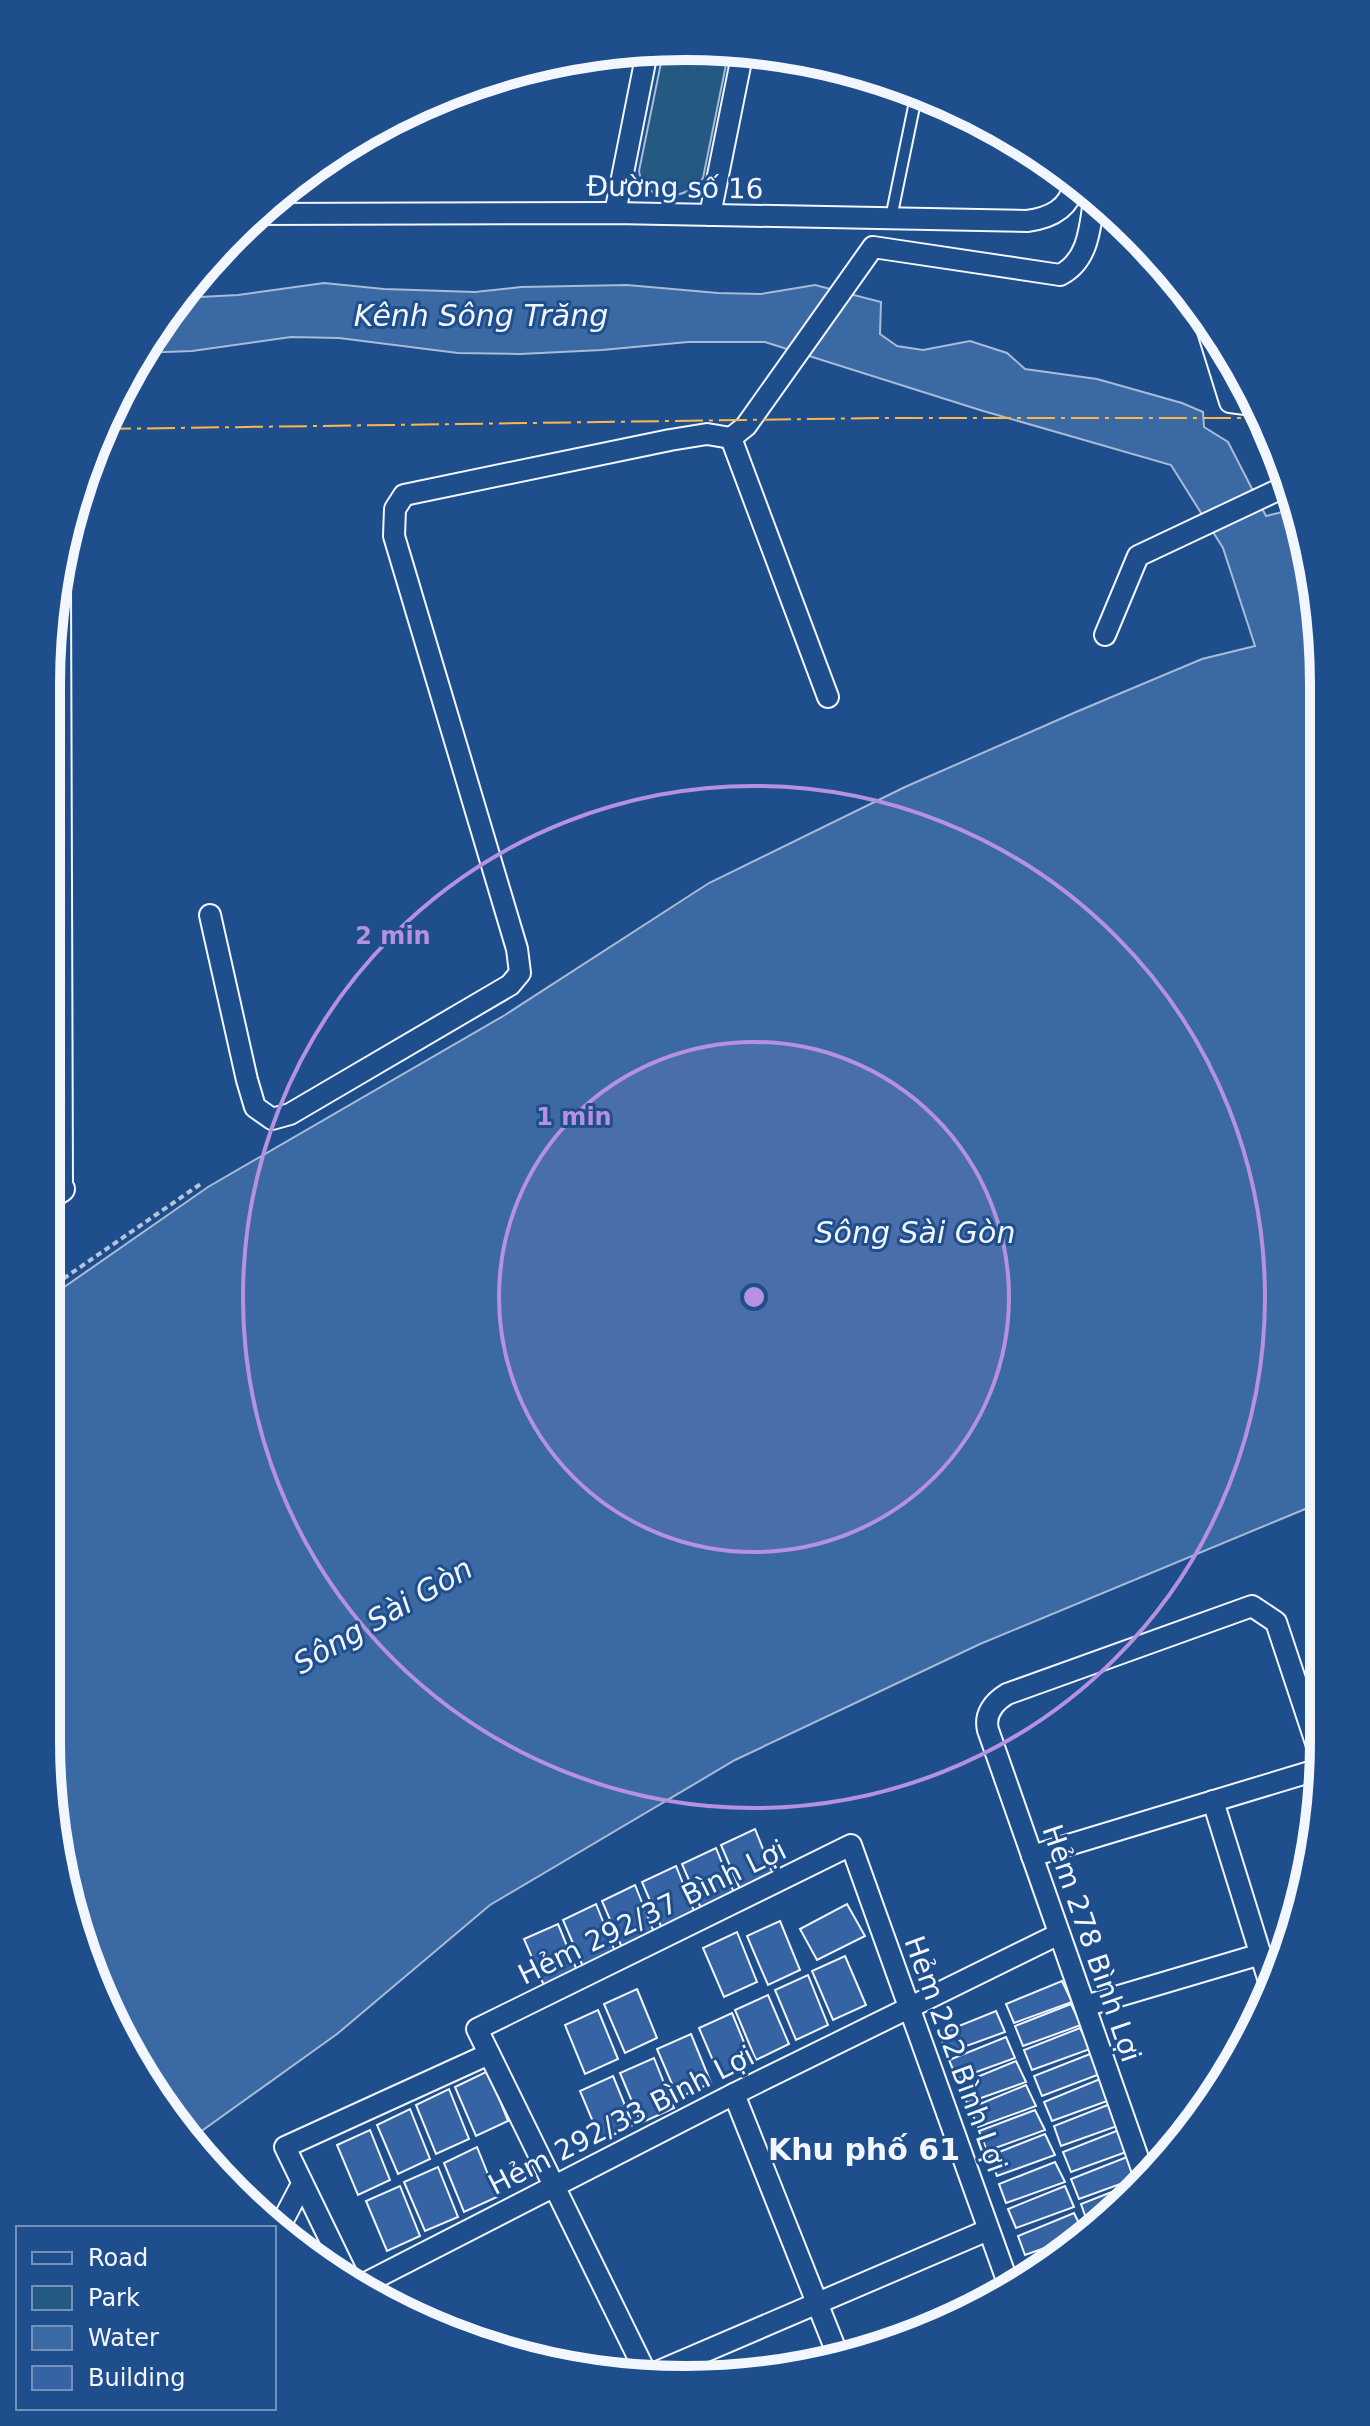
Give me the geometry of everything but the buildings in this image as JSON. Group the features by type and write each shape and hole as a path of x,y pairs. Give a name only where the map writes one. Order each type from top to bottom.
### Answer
{"street":[{"path":"615,213 645,61"},
{"path":"710,215 741,62"},
{"name":"Đường số 16","path":"274,214 615,213 1027,221 1044,218 1062,208 1072,194"},
{"path":"210,915 255,1107 272,1119 290,1114 510,985 520,973 517,949 394,536 395,509 404,495 670,440 707,434 731,438 746,426 873,247 1060,275 1073,268 1085,248 1092,211"},
{"path":"1216,356 1230,402 1243,404"},
{"path":"731,438 828,697"},
{"path":"1105,635 1138,556 1278,488"},
{"name":"Hẻm 278 Bình Lợi","path":"1141,2168 988,1730 988,1715 998,1700 1007,1694 1252,1606 1276,1622 1310,1726"},
{"path":"1032,1856 1309,1770"},
{"path":"1213,1801 1266,1969"},
{"name":"Hẻm 292 Bình Lợi","path":"851,1845 1006,2277"},
{"name":"Hẻm 292/37 Bình Lợi","path":"489,2054 477,2029 851,1845"},
{"name":"Hẻm 292/33 Bình Lợi","path":"370,2281 555,2184 1059,1934"},
{"path":"1085,2006 1261,1954"},
{"path":"341,2263 285,2147 489,2054 642,2365"},
{"path":"734,2094 835,2348"},
{"path":"283,2219 302,2184"},
{"path":"672,2366 988,2230"}],"lane":[{"path":"891,218 914,104"}],"path":[{"path":"60,1281 202,1183"}],"green space":[{"path":"661,61 727,61 703,178 687,191 667,196 649,189 642,182 639,171"}],"water":[{"name":"Sông Sài Gòn","path":"324,283 384,289 475,292 521,287 627,285 761,294 815,285 881,302 880,334 897,346 923,350 970,341 1007,353 1025,369 1097,379 1203,412 1204,427 1228,442 1266,516 1285,511 1305,603 1310,685 1310,1507 980,1644 735,1760 490,1905 337,2034 199,2133 144,2054 108,1980 81,1903 65,1823 60,1741 60,1290 208,1187 505,1015 709,883 905,787 1076,712 1202,659 1255,646 1223,548 1171,465 980,410 765,342 688,342 520,354 458,353 339,338 291,337 192,351 156,352 195,297 238,295"}],"power":[{"path":"115,429 884,418 1250,418"}],"district":[{"name":"Khu phố 61","path":"864,2150"}],"water label":[{"name":"Kênh Sông Trăng","path":"481,316"}]}
